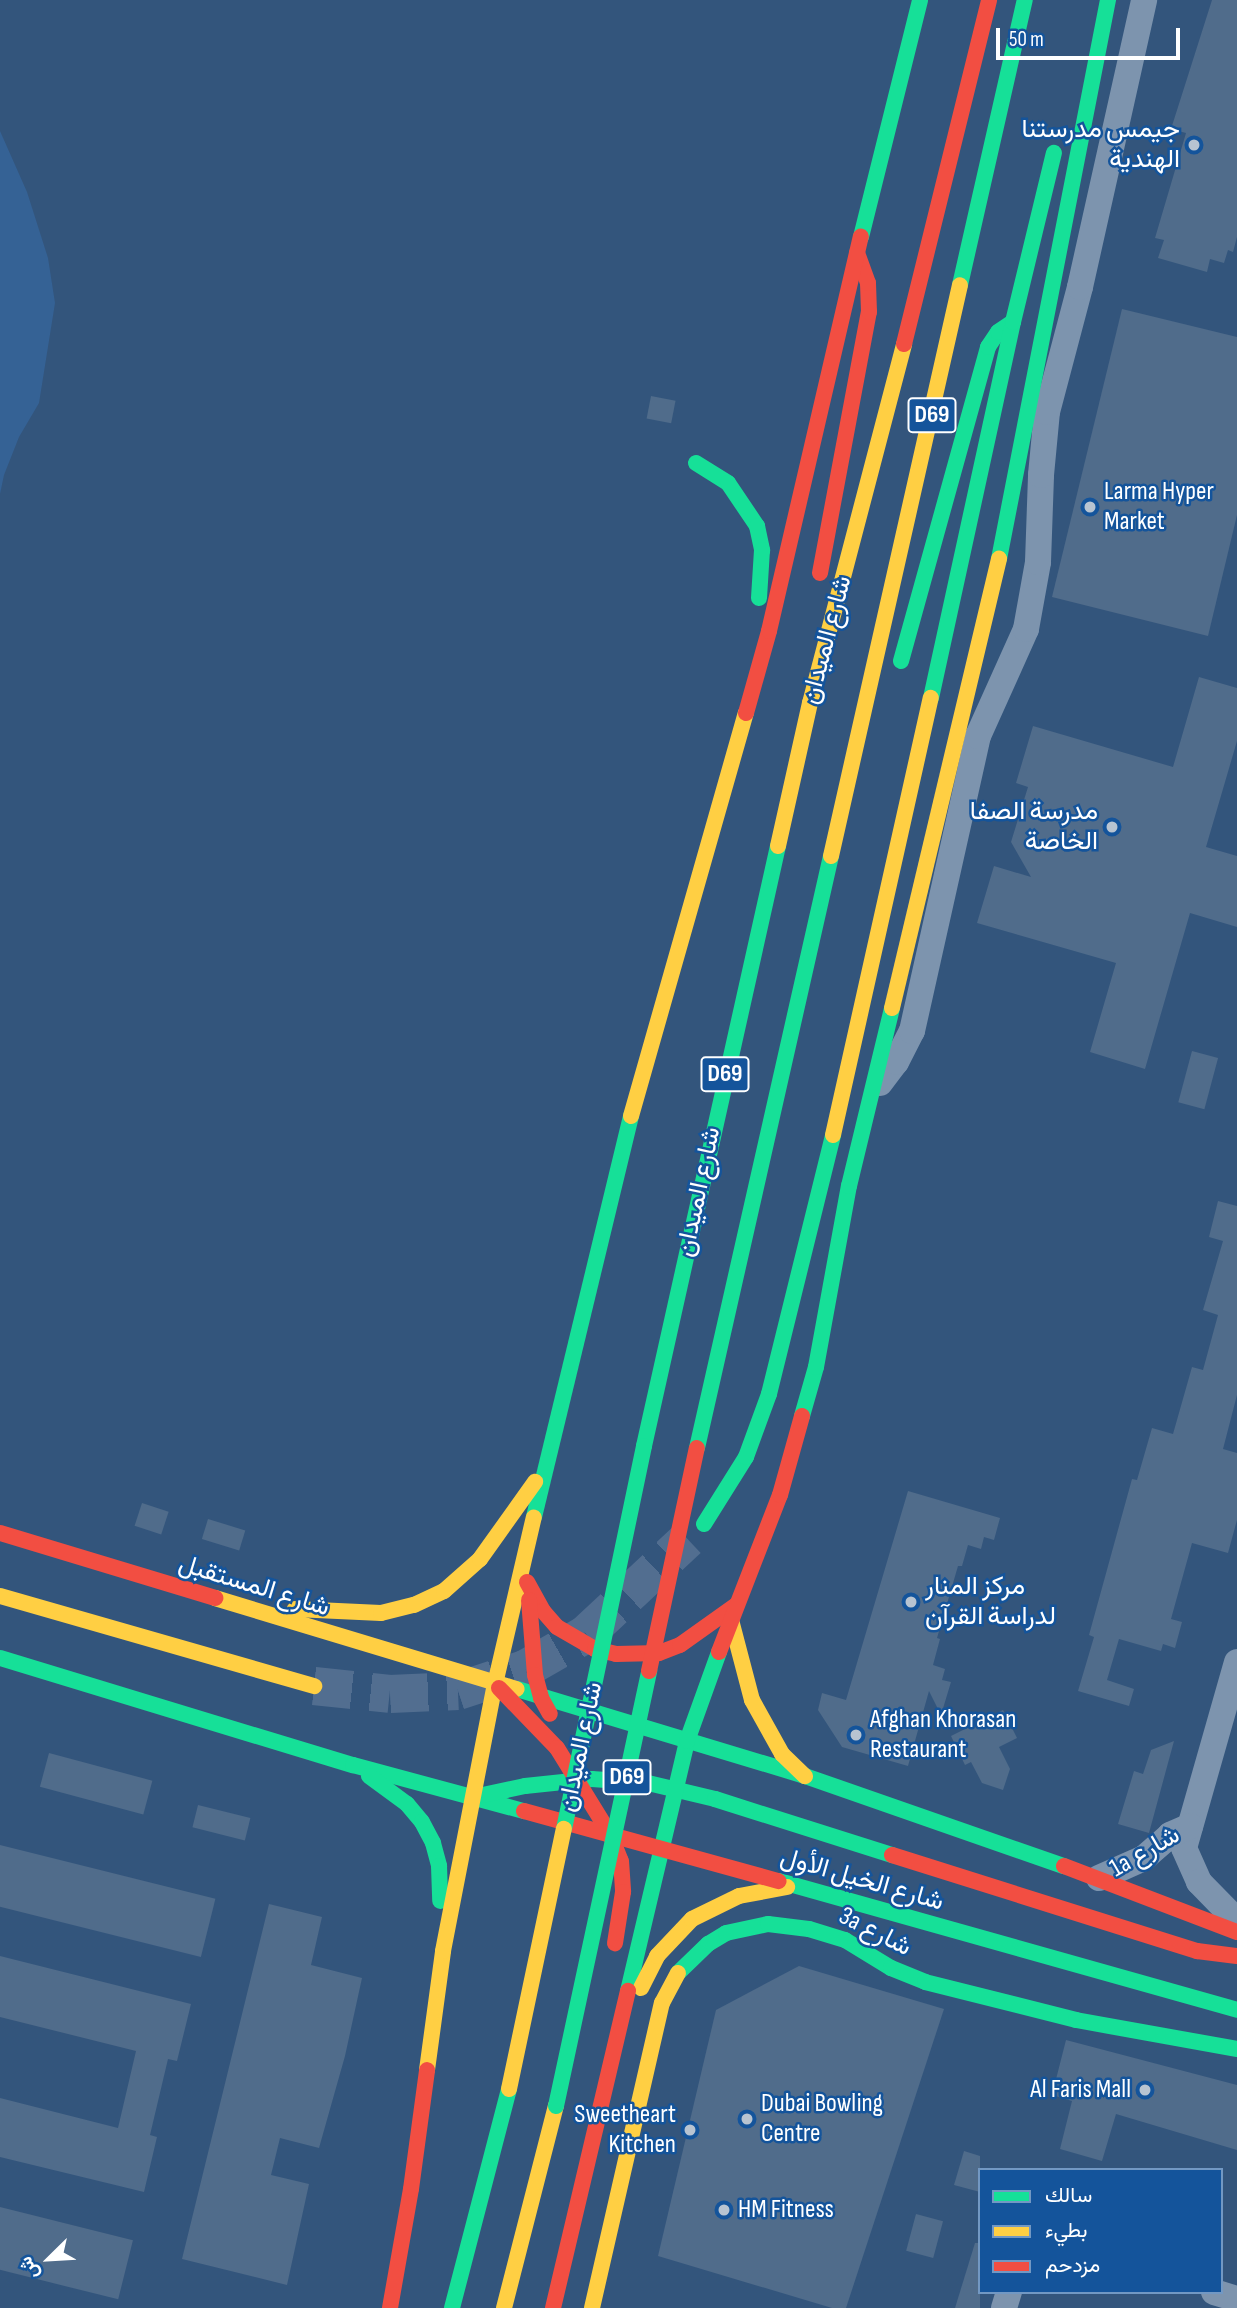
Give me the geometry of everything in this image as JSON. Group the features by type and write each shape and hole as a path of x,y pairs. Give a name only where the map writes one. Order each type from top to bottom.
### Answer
{"main road":[{"path":"390,2308 411,2189 443,1951 472,1798 469,1773 495,1684 616,1169 655,1021 769,631 857,253 920,0"},
{"name":"شارع الميدان","path":"452,2308 509,2089 644,1446 810,703 915,301 989,0"},
{"name":"شارع الميدان","path":"505,2308 556,2106 746,1223 838,830 1025,0"},
{"path":"553,2308 687,1741 733,1612 780,1495 816,1367 849,1186 1005,534 1108,0"},
{"path":"704,1524 746,1457 769,1394 852,1055 1013,322 1057,143 1069,124 1087,111"},
{"path":"819,583 869,312 868,283 857,253"},
{"path":"897,676 988,347 998,332 1013,322"},
{"path":"696,463 728,482 757,526 762,550 759,610 769,631"},
{"path":"810,636 804,672 810,703"},
{"path":"838,830 854,817 859,807"},
{"path":"233,1606 381,1613 414,1605 444,1591 481,1559 548,1464"},
{"name":"شارع المستقبل","path":"0,1532 233,1606 495,1684"},
{"path":"522,1571 543,1611 557,1627 575,1640 616,1654 659,1653 680,1645 733,1612"},
{"path":"522,1571 530,1613 531,1654 541,1698 579,1761 621,1861 623,1892 612,1958"},
{"path":"0,1596 314,1686"},
{"path":"733,1612 756,1709 782,1754 805,1776"},
{"path":"0,1658 353,1765 472,1798 525,1786 585,1779 648,1783 676,1789 1197,1951 1237,1956"},
{"path":"495,1684 805,1776 1003,1842 1237,1932"},
{"path":"495,1684 543,1732 579,1761"},
{"path":"619,1754 687,1741"},
{"path":"469,1773 501,1773 579,1761"},
{"path":"353,1765 401,1763 425,1767"},
{"path":"353,1765 407,1804 422,1822 433,1843 439,1866 443,1951"},
{"path":"585,1779 662,1849"},
{"name":"شارع الخيل الأول","path":"472,1798 796,1885 953,1932 1237,2010"},
{"path":"608,2078 626,2047 645,1978 673,1936 714,1906 739,1896 796,1885"},
{"path":"817,1891 861,1949"},
{"name":"3a شارع","path":"592,2308 662,2003 680,1969 708,1944 726,1933 768,1923 790,1924 827,1933 908,1976 1000,2003 1237,2049"},
{"path":"597,2052 608,2078"}],"street":[{"path":"874,1089 896,1062 912,1031 978,736 1026,629 1038,562 1041,475 1047,412 1080,287 1144,0"},
{"name":"1a شارع","path":"1237,1662 1184,1848 1189,1867 1209,1895 1237,1920"},
{"name":"1a شارع","path":"1099,1878 1144,1858 1170,1835 1191,1826"}],"water":[{"path":"0,131 27,192 48,258 55,303 39,403 19,437 4,475 0,494"}],"building":[{"path":"1212,0 1237,0 1237,237 1233,252 1228,250 1224,263 1210,259 1207,272 1158,258 1164,240 1155,238 1186,133 1171,129"},
{"path":"1122,309 1237,337 1237,515 1208,636 1052,597"},
{"path":"651,396 676,401 671,423 647,419"},
{"path":"1199,677 1237,688 1237,741 1206,847 1237,856 1237,927 1190,913 1145,1069 1090,1052 1116,963 977,923 994,866 1031,877 1011,842 1028,787 1016,783 1033,726 1173,767"},
{"path":"1192,1051 1218,1058 1204,1109 1178,1102"},
{"path":"1218,1201 1237,1206 1237,1395 1223,1449 1237,1453 1237,1520 1228,1553 1192,1543 1171,1619 1182,1622 1175,1648 1163,1644 1161,1651 1119,1639 1107,1680 1134,1689 1129,1706 1078,1691 1094,1637 1089,1635 1132,1479 1137,1480 1152,1428 1173,1434 1192,1367 1203,1370 1218,1315 1203,1310 1223,1241 1209,1237"},
{"name":"مركز المنار لدراسة القرآن","path":"908,1491 1000,1518 994,1540 984,1537 981,1549 968,1545 962,1566 958,1566 937,1638 940,1639 933,1665 945,1669 942,1680 951,1682 941,1715 929,1691 908,1766 842,1747 818,1710 822,1693 846,1700"},
{"path":"142,1503 169,1512 161,1534 135,1526"},
{"path":"208,1519 245,1530 239,1550 202,1539"},
{"path":"1003,1710 1017,1738 999,1747 1010,1769 1003,1790 982,1783 971,1762 965,1765 951,1736"},
{"path":"1174,1741 1149,1833 1118,1824 1134,1771 1143,1774 1151,1750"},
{"path":"49,1753 152,1781 143,1815 40,1787"},
{"path":"198,1805 250,1818 245,1840 192,1827"},
{"path":"0,1845 215,1899 201,1957 0,1907"},
{"path":"269,1904 322,1917 311,1965 362,1978 345,2056 319,2148 280,2138 271,2175 309,2184 287,2285 182,2259"},
{"path":"0,1956 191,2004 177,2061 168,2059 150,2135 157,2137 144,2192 0,2157 0,2098 118,2128 136,2051 0,2017"},
{"path":"799,1966 944,2009 846,2308 832,2308 658,2256 716,2010"},
{"name":"Al Faris Mall","path":"1066,2040 1237,2085 1237,2150 1116,2114 1102,2161 1060,2149 1072,2101 1052,2095"},
{"path":"964,2151 980,2156 978,2191 954,2185"},
{"path":"0,2207 133,2240 118,2299 0,2270"},
{"path":"916,2214 943,2221 933,2258 906,2251"},
{"path":"975,2243 978,2243 980,2308 955,2308"}],"tunnel":[{"path":"314,1686 390,1694 458,1691 525,1669 586,1634 688,1539"}],"traffic: fast":[{"path":"861,237 920,0"},
{"path":"960,285 1025,0"},
{"path":"999,559 1108,0"},
{"path":"931,698 1013,322 1054,153"},
{"path":"901,661 988,347 998,332 1013,322"},
{"path":"696,463 728,483 757,526 762,550 759,598"},
{"path":"644,1446 778,846"},
{"path":"697,1448 831,856"},
{"path":"802,1416 816,1367 849,1186 892,1008"},
{"path":"534,1517 631,1116"},
{"path":"704,1524 746,1457 769,1394 833,1135"},
{"path":"564,1829 644,1446"},
{"path":"628,1991 687,1741 719,1652"},
{"path":"0,1658 353,1765 524,1811"},
{"path":"556,2106 649,1671"},
{"path":"517,1689 805,1776 1064,1866"},
{"path":"369,1776 407,1804 422,1822 433,1843 439,1866 440,1901"},
{"path":"478,1796 525,1786 592,1779 648,1783 715,1799 892,1855"},
{"path":"779,1881 1237,2010"},
{"path":"678,1973 708,1944 726,1933 768,1924 809,1929 845,1940 891,1968 925,1982 1076,2020 1237,2049"},
{"path":"452,2308 509,2089"}],"traffic: slow":[{"path":"831,856 960,285"},
{"path":"778,846 810,703 904,344"},
{"path":"892,1008 999,559"},
{"path":"833,1135 931,698"},
{"path":"631,1116 746,713"},
{"path":"295,1609 381,1613 414,1605 444,1591 480,1559 535,1482"},
{"path":"427,2070 443,1951 495,1684 534,1517"},
{"path":"0,1596 314,1686"},
{"path":"215,1598 517,1689"},
{"path":"731,1620 752,1700 782,1754 805,1776"},
{"path":"509,2089 564,1829"},
{"path":"641,1988 657,1956 692,1919 739,1896 787,1887"},
{"path":"592,2308 662,2003 678,1973"},
{"path":"504,2308 556,2106"}],"traffic: jam":[{"path":"904,344 989,0"},
{"path":"746,713 769,631 861,237"},
{"path":"820,573 869,312 868,283 857,253"},
{"path":"719,1652 780,1495 802,1416"},
{"path":"649,1671 697,1448"},
{"path":"0,1533 215,1598"},
{"path":"527,1582 543,1611 557,1627 595,1649 616,1654 659,1653 680,1645 736,1605"},
{"path":"529,1600 535,1675 541,1698 550,1714"},
{"path":"499,1688 557,1748 610,1834 621,1861 623,1892 615,1943"},
{"path":"524,1811 779,1881"},
{"path":"892,1855 1197,1951 1237,1956"},
{"path":"1064,1866 1237,1932"},
{"path":"553,2308 628,1991"},
{"path":"390,2308 411,2189 427,2070"}],"place":[{"name":"جيمس مدرستنا الهندية","path":"1194,145"},
{"name":"Larma Hyper Market","path":"1090,507"},
{"name":"مدرسة الصفا الخاصة","path":"1112,827"},
{"name":"مركز المنار لدراسة القرآن","path":"911,1602"},
{"name":"Afghan Khorasan Restaurant","path":"856,1735"},
{"name":"Al Faris Mall","path":"1145,2090"},
{"name":"Dubai Bowling Centre","path":"747,2119"},
{"name":"Sweetheart Kitchen","path":"690,2130"},
{"name":"HM Fitness","path":"724,2210"}]}
